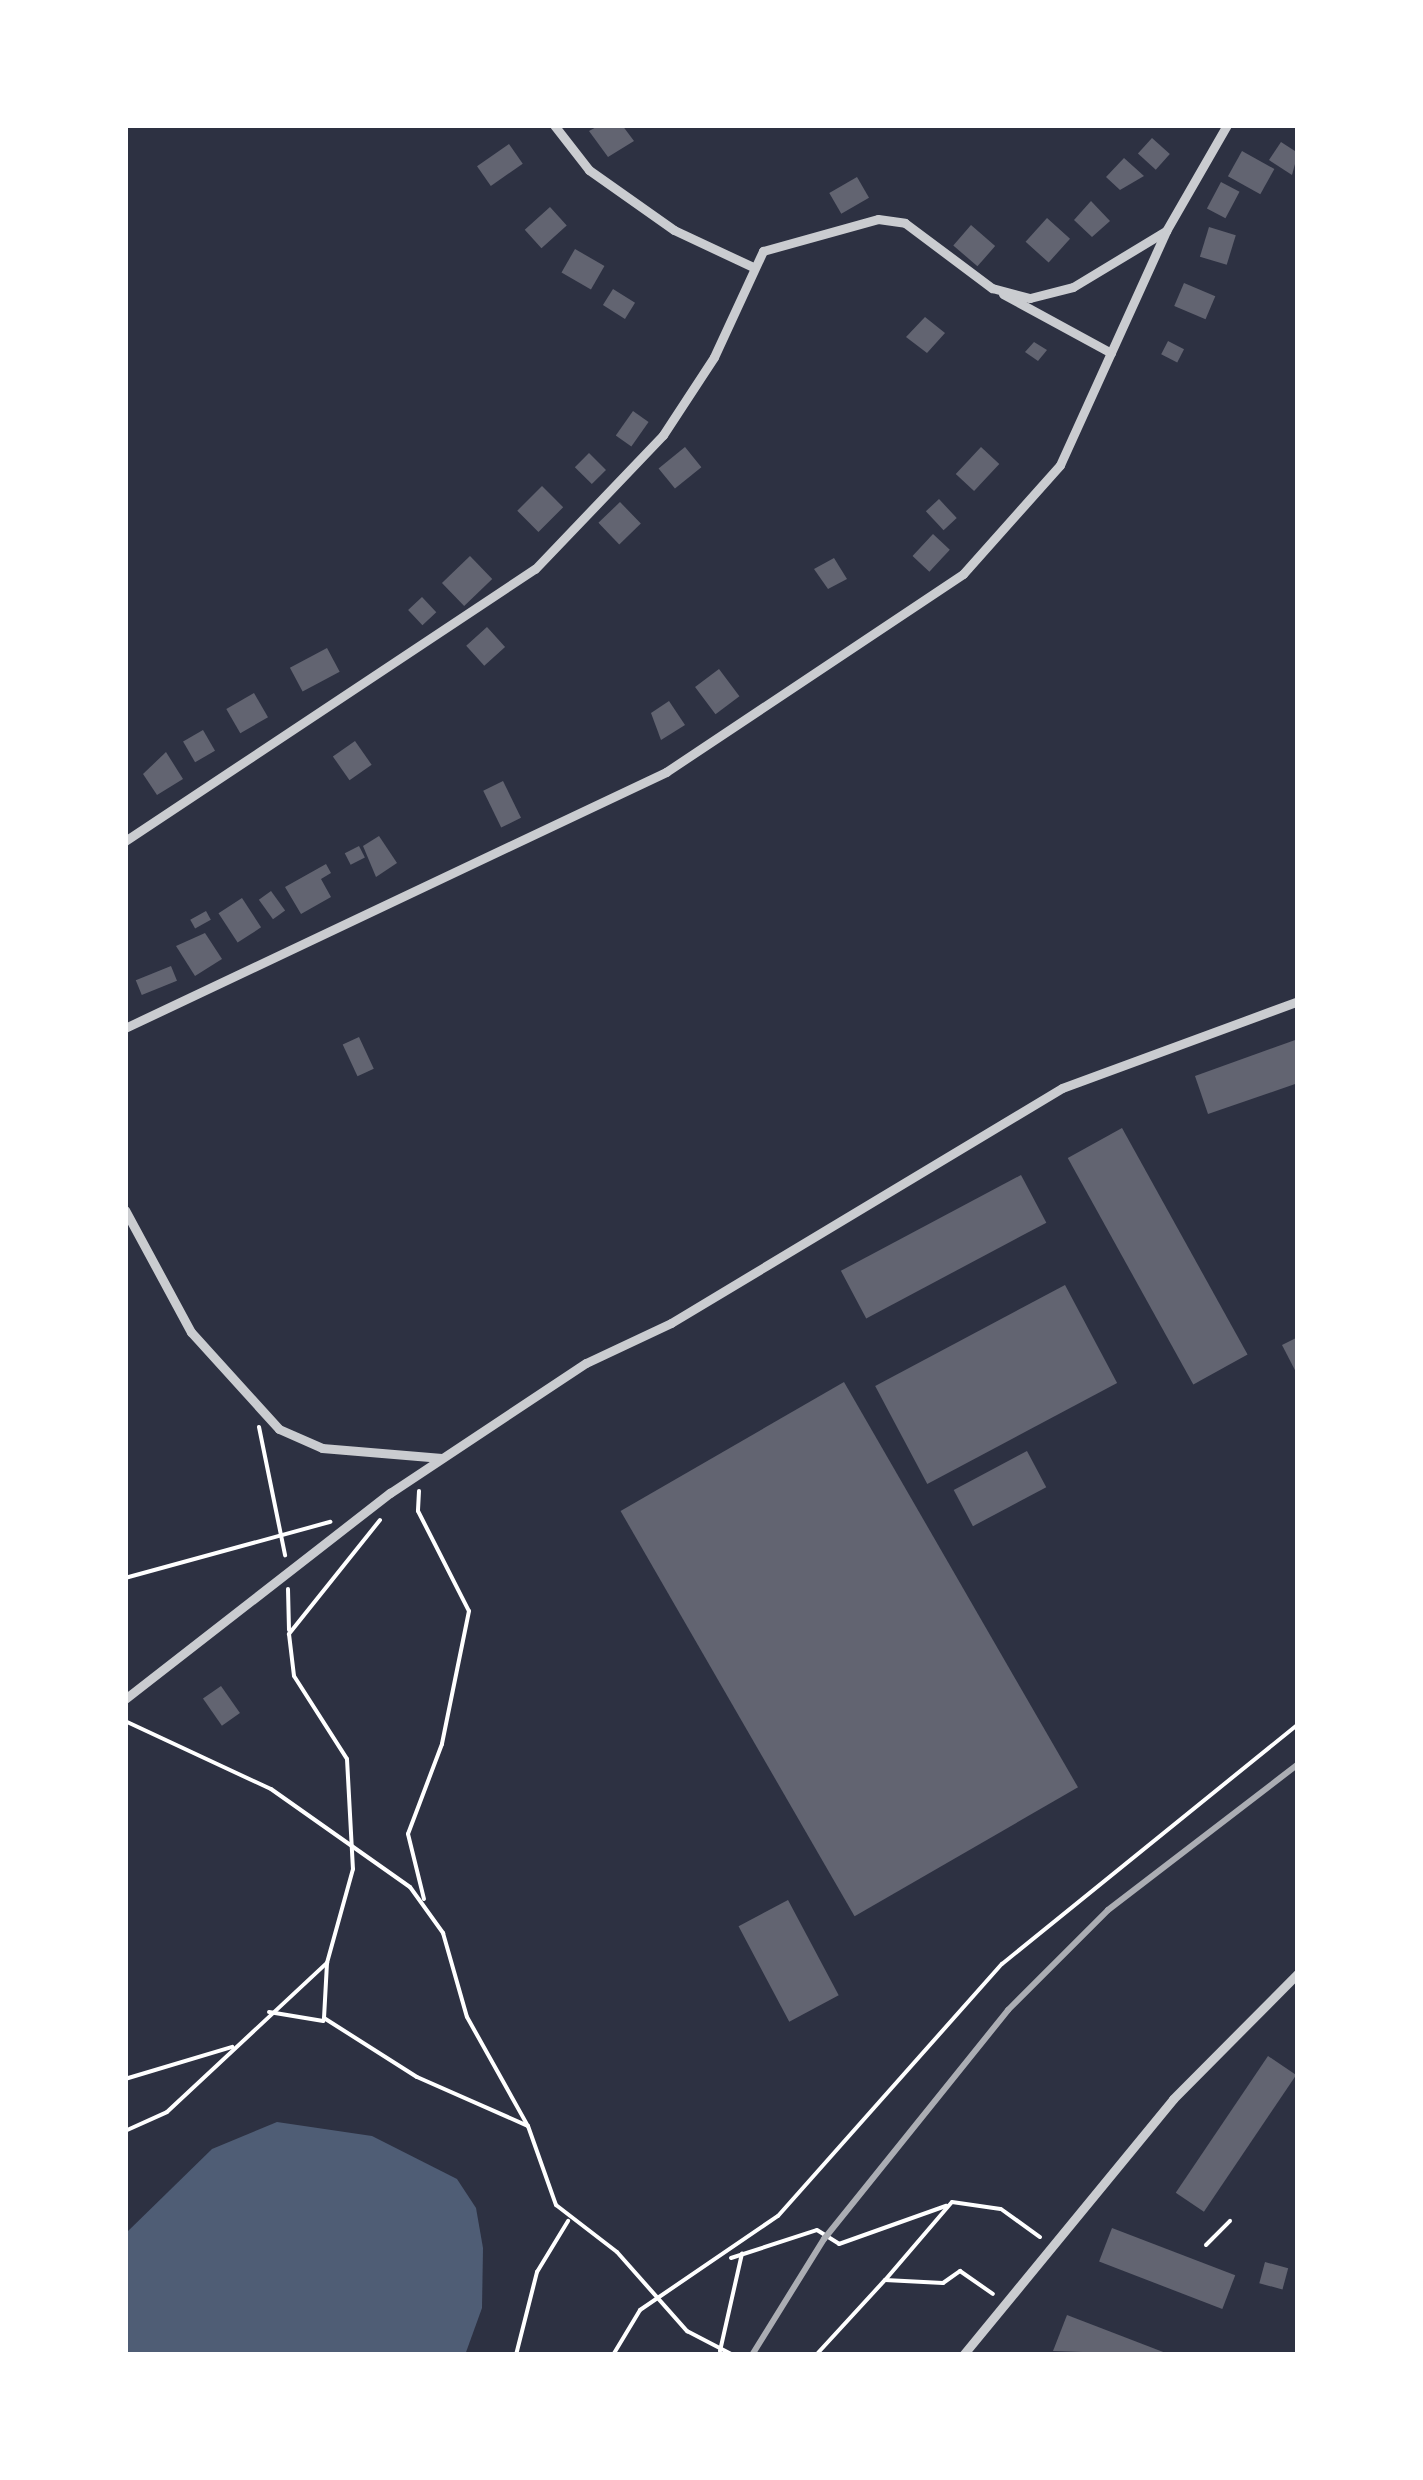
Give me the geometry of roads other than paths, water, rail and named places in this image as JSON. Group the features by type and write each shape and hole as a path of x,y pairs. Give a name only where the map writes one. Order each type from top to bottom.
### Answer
{"street":[{"path":"554,125 590,170 674,230 752,267"},
{"path":"125,1028 628,792 838,662 1017,523 1060,464 1166,231 1227,125"},
{"path":"125,841 535,568 663,435 714,356 752,267 795,236 878,219 932,239 992,288 1111,352"},
{"path":"992,288 1030,298 1073,287 1166,231"},
{"path":"125,1700 390,1493 586,1363 671,1323 1062,1088 1298,1001"},
{"path":"125,1210 191,1332 255,1408 311,1445 444,1458"},
{"path":"963,2355 1201,2067 1298,1973"}],"water":[{"path":"277,2122 372,2136 457,2179 476,2208 483,2248 482,2308 465,2355 125,2355 125,2234 212,2149"}],"railway":[{"path":"752,2355 824,2239 1008,2010 1108,1910 1298,1764"}]}
